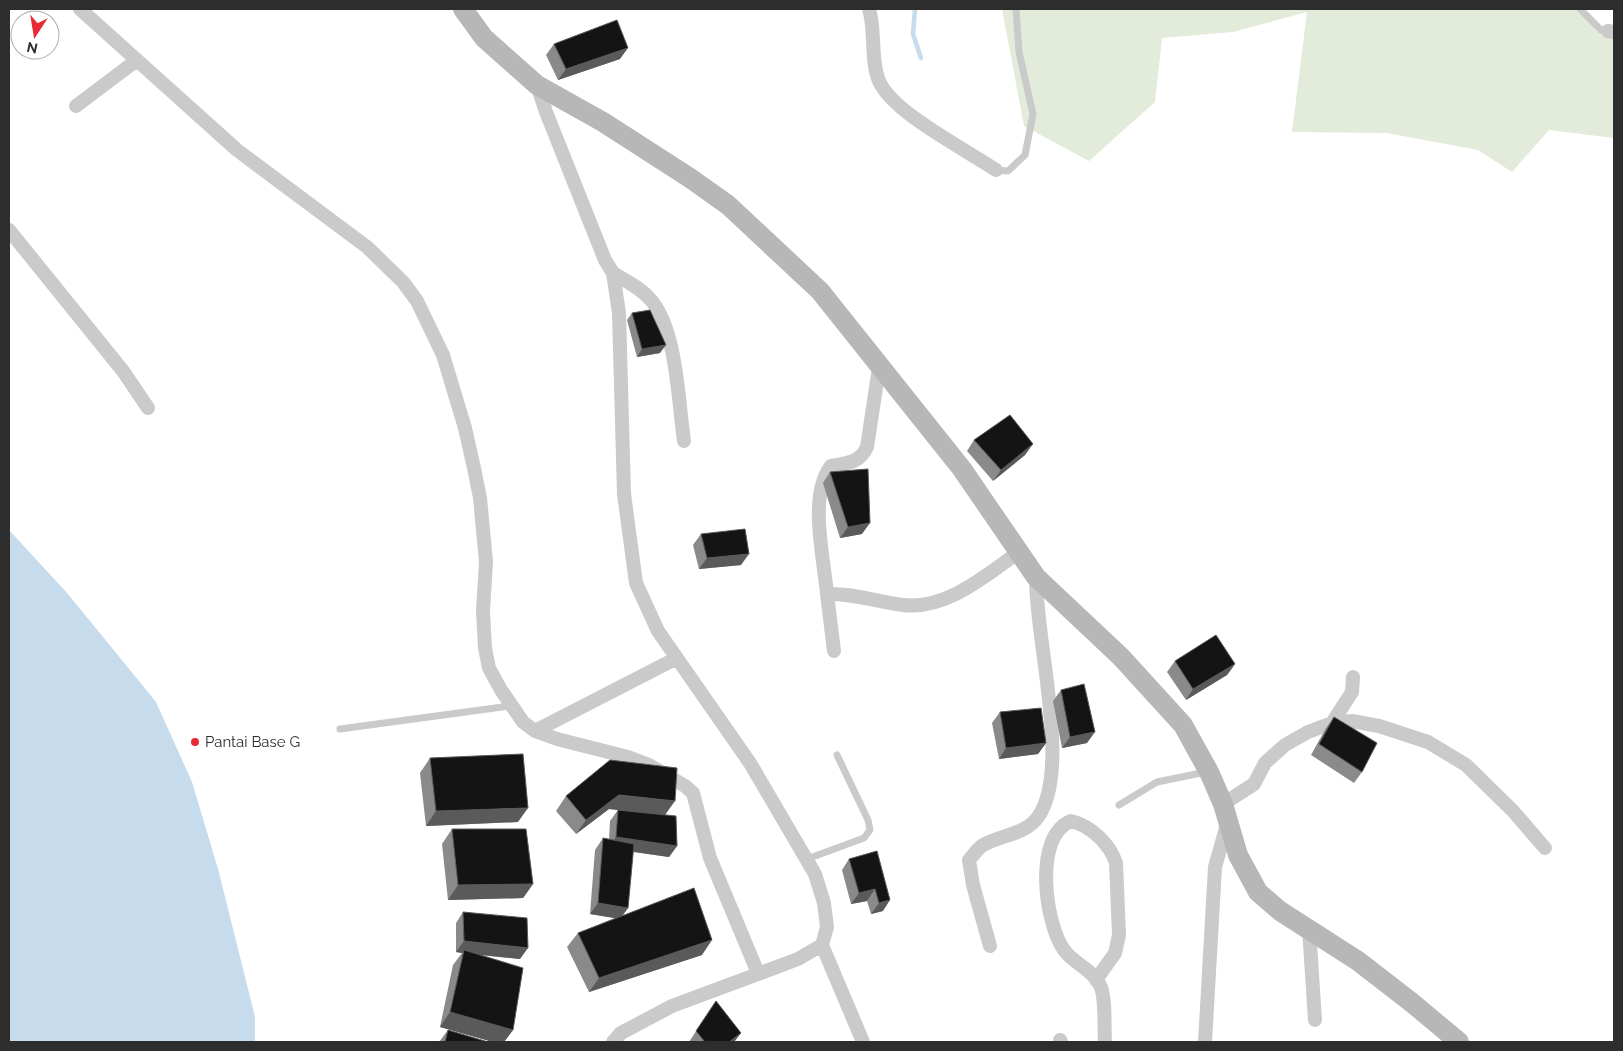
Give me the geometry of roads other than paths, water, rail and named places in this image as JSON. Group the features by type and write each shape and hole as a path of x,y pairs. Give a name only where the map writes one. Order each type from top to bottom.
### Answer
{"street":[{"path":"80,9 237,150 367,247 403,282 417,301 443,354 465,428 480,498 486,562 483,611 485,648 489,668 510,706 523,722 535,731 557,740 628,757 649,765 685,786 693,793 710,858 758,973"},
{"path":"464,9 484,38 537,85 603,122 728,205 820,291 859,339 879,368 962,469 1036,577 1121,657 1183,725 1209,772 1225,812 1238,855 1258,892 1280,911 1308,928 1412,1002 1459,1042"},
{"path":"869,9 878,80 889,97 904,112 996,170"},
{"path":"76,106 137,60"},
{"path":"537,85 605,260 613,273 619,313 624,494 636,583 658,631 750,763 815,874 824,903 827,927 822,945 862,1042"},
{"path":"9,230 123,371 148,408"},
{"path":"613,273 634,285 650,299 664,319 671,347 684,441"},
{"path":"834,651 818,500 825,473 831,466 856,461 863,456 868,439 879,368"},
{"path":"827,594 845,594 904,605 934,602 955,594 1019,552"},
{"path":"990,946 973,885 970,860 984,844 1012,835 1037,818 1048,800 1052,784 1053,741 1036,601 1036,577"},
{"path":"535,731 676,659"},
{"path":"1332,723 1352,692 1352,677"},
{"path":"1205,1042 1215,866 1225,812 1249,789 1265,763 1285,745 1308,732 1332,723 1352,721 1379,726 1428,742 1466,765 1513,811 1545,848"},
{"path":"1096,980 1115,953 1119,935 1116,863 1113,853 1084,824 1071,821 1056,831 1051,848 1046,883 1049,914 1065,953 1096,980 1101,987 1105,1042"},
{"path":"1308,928 1315,1020"},
{"path":"613,1042 621,1033 672,1006 798,959 822,945"}],"lane":[{"path":"996,170 1008,171 1025,155 1033,114 1019,52 1016,9"},
{"path":"1580,9 1601,30 1611,32"},
{"path":"340,729 510,706"},
{"path":"807,859 864,838 870,830 868,820 837,755"},
{"path":"1119,805 1157,782 1209,772"}],"water":[{"path":"9,530 68,594 156,702 192,782 218,869 255,1017 255,1042 9,1042"}],"waterway":[{"path":"915,9 913,34 921,58"}],"place":[{"name":"Pantai Base G","path":"195,742"}]}
